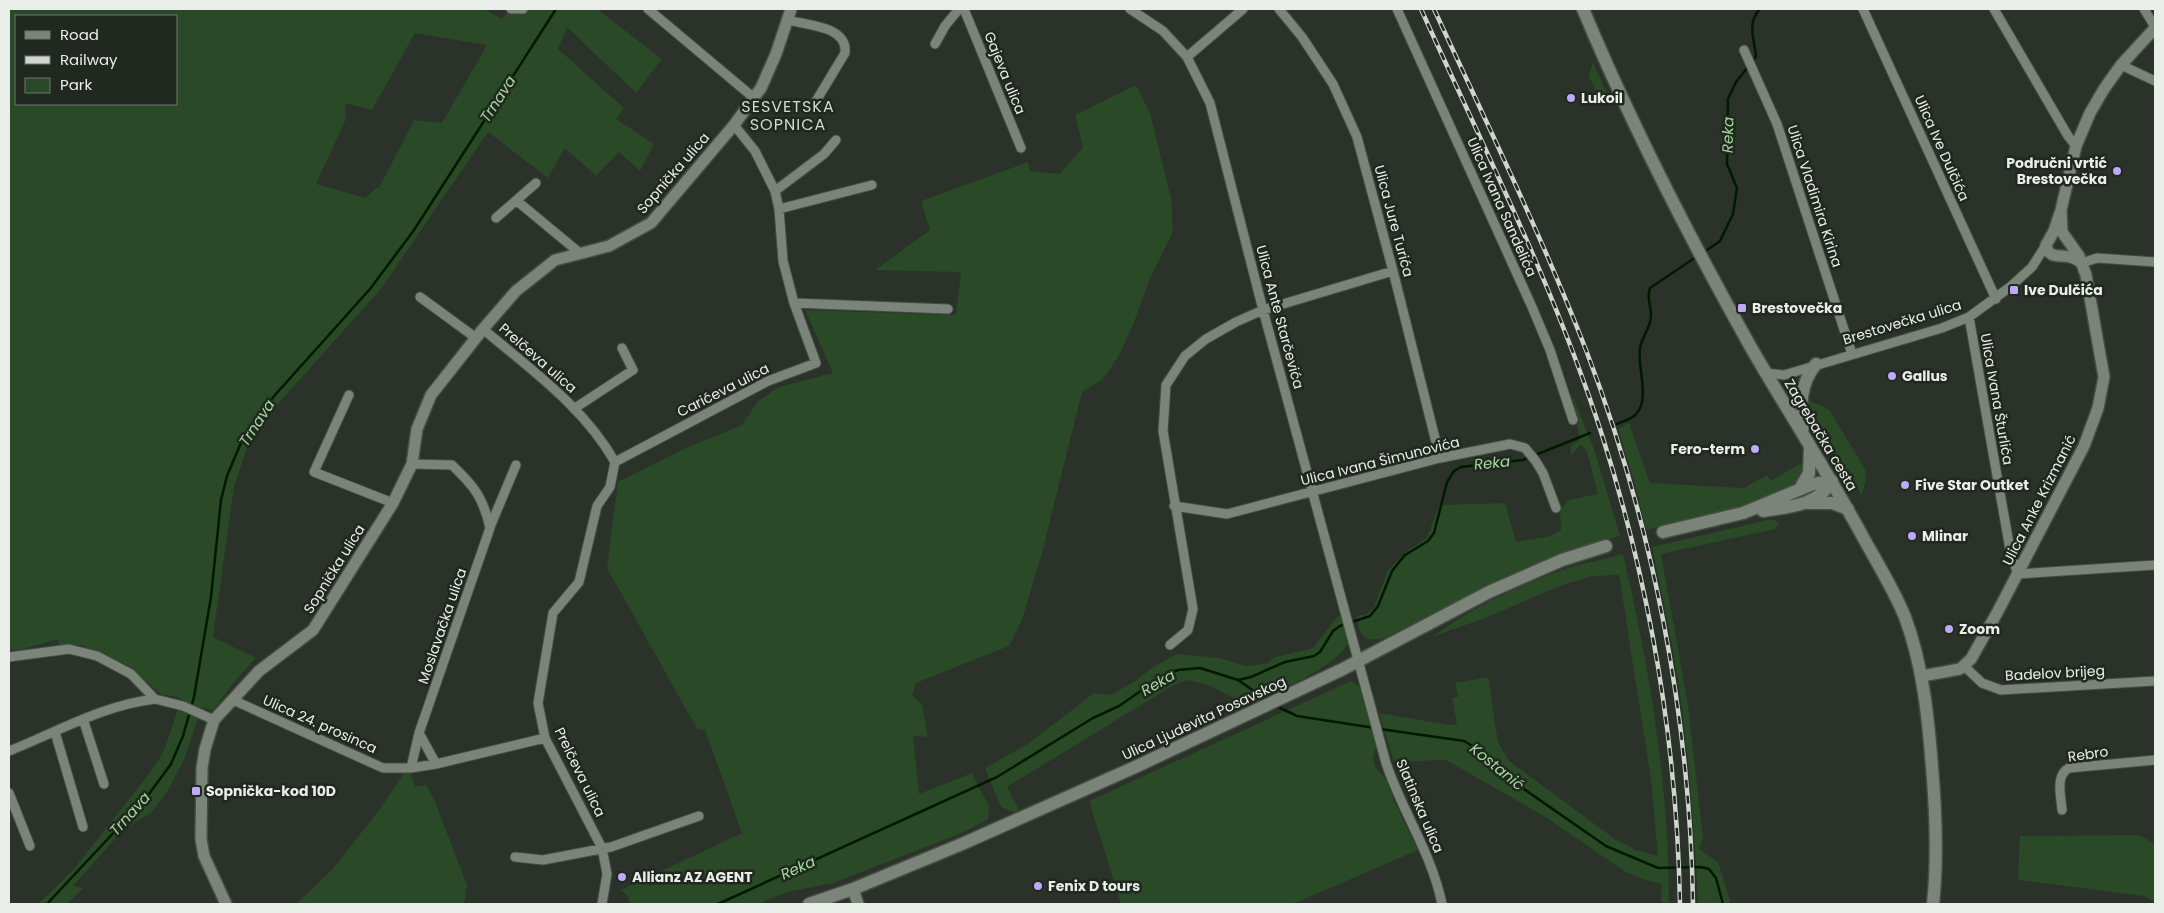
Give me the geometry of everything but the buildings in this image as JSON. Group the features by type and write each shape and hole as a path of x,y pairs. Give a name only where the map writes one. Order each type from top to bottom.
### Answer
{"main road":[{"name":"Zagrebačka cesta","path":"1583,9 1653,164 1706,265 1766,373 1848,509 1902,610 1922,676 1928,711 1936,828 1936,867 1932,904"},
{"path":"1803,433 1802,393 1806,379 1816,364"},
{"path":"1800,490 1809,473 1810,444"},
{"path":"1743,513 1817,483 1832,481"},
{"path":"1806,503 1823,493 1832,481"},
{"path":"1663,532 1743,513 1806,503 1832,503 1848,509"},
{"name":"Ulica Ljudevita Posavskog","path":"809,904 853,889 1004,826 1359,661 1489,592 1554,563 1606,546"}],"street":[{"path":"511,9 524,9"},
{"path":"648,9 754,98"},
{"path":"935,44 945,26 960,9"},
{"name":"Gajeva ulica","path":"964,9 1021,148"},
{"name":"Ulica Ante Starčevića","path":"1130,9 1163,31 1187,57 1210,103 1263,310 1359,661"},
{"path":"1187,57 1243,9"},
{"name":"Ulica Jure Turića","path":"1279,9 1302,37 1333,84 1357,137 1440,458"},
{"name":"Ulica Ivana Sandelića","path":"1397,9 1532,307 1550,350 1573,420"},
{"name":"Ulica Ive Dulčića","path":"1863,9 1996,299"},
{"path":"1994,9 2068,136 2076,146"},
{"path":"2144,9 2155,28"},
{"path":"789,14 841,35 846,43 845,52 813,106"},
{"name":"Sopnička ulica","path":"226,904 204,856 201,839 202,768 205,749 214,720 259,671 313,630 393,503 412,464 417,429 423,411 432,395 483,328 516,291 555,260 609,246 651,223 734,125 754,98 769,72 789,14"},
{"name":"Brestovečka ulica","path":"2032,267 2049,241 2061,210 2076,146 2104,89 2121,65 2155,28"},
{"name":"Ulica Vladimira Kirina","path":"1746,55 1775,119 1852,354"},
{"path":"2121,65 2155,81"},
{"name":"Carićeva ulica","path":"615,462 768,381 816,363 794,303 783,261 779,209 774,191 755,151 734,125"},
{"path":"774,191 824,154 836,140"},
{"path":"496,218 536,183"},
{"path":"779,209 872,185"},
{"path":"517,201 580,254"},
{"name":"Brestovečka ulica","path":"2061,210 2062,228 2067,240"},
{"path":"2057,256 2068,250 2067,240 2058,234 2049,241 2048,252 2057,256 2070,257 2082,263 2097,258 2155,262"},
{"name":"Ulica Anke Krizmanić","path":"1964,666 1976,651 2018,574 2084,446 2102,391 2102,367 2082,263 2067,240"},
{"name":"Brestovečka ulica","path":"1766,373 1780,376 1942,328 1969,317 1996,299 2032,267 2046,258 2057,256"},
{"path":"1170,645 1188,630 1193,609 1174,506 1163,431 1166,385 1185,356 1206,340 1236,322 1263,310 1393,272"},
{"path":"420,297 476,338"},
{"path":"794,303 948,309"},
{"name":"Ulica Ivana Šturlića","path":"1969,317 2011,555 2018,574"},
{"name":"Prelčeva ulica","path":"483,328 575,408 605,444 615,462 610,486 596,506 579,582 553,613 538,704 545,738 602,848 608,874 602,904"},
{"name":"Prelčeva ulica","path":"575,408 633,370 622,348"},
{"path":"349,395 314,472 393,503"},
{"name":"Ulica Ivana Šimunovića","path":"1174,506 1228,514 1440,458 1510,444 1525,448 1532,457 1543,473 1556,508"},
{"path":"412,464 452,465 474,486 486,510 490,528"},
{"name":"Moslavačka ulica","path":"411,768 419,733 490,528 516,466"},
{"path":"2018,574 2155,565"},
{"path":"9,657 78,650 98,656 120,666 131,674 155,699"},
{"name":"Slatinska ulica","path":"1359,661 1394,788 1430,864 1442,904"},
{"path":"1922,676 1950,672 1964,666"},
{"name":"Badelov brijeg","path":"1964,666 1982,682 2001,690 2155,681"},
{"path":"9,751 83,718 125,704 155,699 183,706 214,720"},
{"name":"Ulica 24. prosinca","path":"232,700 383,768 411,768 436,764 545,738"},
{"path":"83,718 104,784"},
{"path":"55,732 83,827"},
{"path":"419,733 436,764"},
{"name":"Rebro","path":"2062,810 2060,778 2064,770 2155,760"},
{"path":"9,793 30,846"},
{"path":"515,856 543,860 611,847 699,816"},
{"path":"853,889 858,904"}],"green space":[{"path":"9,9 484,9 502,19 508,12 522,14 532,9 597,9 662,59 636,93 567,27 558,49 624,108 616,119 654,144 640,171 619,152 596,176 565,148 548,178 488,132 381,289 269,414 248,445 234,487 213,637 256,658 234,682 213,710 197,707 177,697 161,694 125,664 81,645 59,645 58,639 24,649 9,650","holes":["415,33 487,45 442,123 414,120 379,188 376,188 366,198 316,184 346,119 345,103 372,110"]},
{"path":"1593,62 1610,100 1597,93 1589,76"},
{"path":"1136,85 1150,113 1171,199 1173,231 1149,281 1133,325 1118,357 1103,379 1082,392 1042,553 1022,620 1009,646 916,683 912,695 922,705 928,737 913,736 919,794 972,773 989,805 988,819 962,833 828,885 788,892 764,901 763,904 630,904 628,897 621,890 742,833 705,730 697,729 607,568 618,482 686,448 742,425 758,401 779,387 833,373 805,310 956,315 961,272 875,270 930,230 921,201 1028,162 1030,171 1060,174 1083,147 1075,115"},
{"path":"1571,392 1594,449 1620,536 1547,559 1489,585 1384,638 1371,639 1363,636 1356,616 1367,614 1374,607 1388,570 1407,551 1427,538 1439,505 1505,503 1516,542 1550,536 1561,530 1560,510 1569,500 1598,494 1587,452 1581,444 1571,456 1571,446 1580,440 1577,424 1579,423"},
{"path":"1808,401 1821,405 1830,411 1865,469 1866,478 1862,496 1826,440"},
{"path":"1629,423 1650,483 1744,488 1767,475 1771,481 1801,463 1802,469 1796,483 1798,485 1761,501 1646,530 1618,429"},
{"path":"1772,519 1779,523 1775,529 1661,554 1688,705 1703,838 1699,849 1718,862 1731,904 1698,904 1692,806 1682,708 1652,547"},
{"path":"1623,554 1642,641 1662,772 1666,816 1669,904 1661,904 1662,884 1642,879 1626,872 1542,815 1446,760 1394,762 1379,713 1449,725 1457,724 1452,698 1458,697 1455,683 1488,677 1498,742 1509,761 1615,839 1636,850 1658,856 1651,780 1619,575 1592,576 1560,586 1485,618 1432,637 1481,606 1534,580 1571,567"},
{"path":"1338,616 1342,616 1349,642 1332,661 1306,677 1253,704 1236,699 1208,685 1187,680 1172,686 1007,787 1019,810 1014,812 1001,807 985,768 1029,743 1094,693 1110,695 1177,654 1219,658 1246,666 1268,663 1275,657 1313,648"},
{"path":"1351,681 1359,686 1376,745 1373,760 1376,768 1386,779 1395,803 1418,850 1293,904 1121,904 1089,801"},
{"path":"178,709 182,709 198,719 184,760 169,789 151,813 123,830 73,886 83,888 67,904 38,904 73,870 148,775 163,753"},
{"path":"406,770 410,772 415,787 426,785 434,799 467,885 464,904 296,904 331,871 380,809"},
{"path":"2139,835 2155,844 2155,902 2144,896 2018,880 2020,836"}],"waterway":[{"name":"Trnava","path":"47,904 146,798 171,764 183,736 194,697 211,597 221,500 227,476 240,445 255,420 275,395 370,289 414,230 556,9"},
{"name":"Reka","path":"1752,63 1756,56 1752,25 1760,9"},
{"name":"Reka","path":"1703,253 1720,241 1733,214 1737,188 1727,164 1728,99 1736,82 1748,67"},
{"name":"Reka","path":"1617,424 1633,417 1641,407 1643,399 1640,348 1651,318 1650,288 1696,257"},
{"name":"Reka","path":"718,904 997,777 1093,718 1119,706 1161,677 1178,670 1200,668 1238,680 1251,677 1285,662 1314,656 1320,652 1333,631 1340,626 1370,616 1378,606 1392,571 1405,555 1428,541 1434,533 1447,482 1454,471 1461,467 1523,460 1590,433"},
{"name":"Kostanić","path":"1238,680 1267,700"},
{"name":"Kostanić","path":"1276,706 1297,716 1375,728"},
{"name":"Kostanić","path":"1380,729 1464,741 1481,751 1495,769 1606,846 1658,868 1701,867 1709,869 1716,878 1723,904"}],"railway":[{"path":"1421,9 1518,219 1563,326 1602,435 1619,492 1647,608 1667,726 1678,845 1680,904"},
{"path":"1434,9 1513,178 1569,307 1610,416 1631,484 1664,622 1675,692 1690,833 1693,904"}],"place":[{"name":"Lukoil","path":"1571,98"},
{"name":"Područni vrtić Brestovečka","path":"2117,171"},
{"name":"Ive Dulčića","path":"2014,290"},
{"name":"Brestovečka","path":"1742,308"},
{"name":"Gallus","path":"1892,376"},
{"name":"Fero-term","path":"1755,449"},
{"name":"Five Star Outket","path":"1905,485"},
{"name":"Mlinar","path":"1912,536"},
{"name":"Zoom","path":"1949,629"},
{"name":"Sopnička-kod 10D","path":"196,791"},
{"name":"Allianz AZ AGENT","path":"622,877"},
{"name":"Fenix D tours","path":"1038,886"}],"district":[{"name":"SESVETSKA SOPNICA","path":"788,115"}]}
